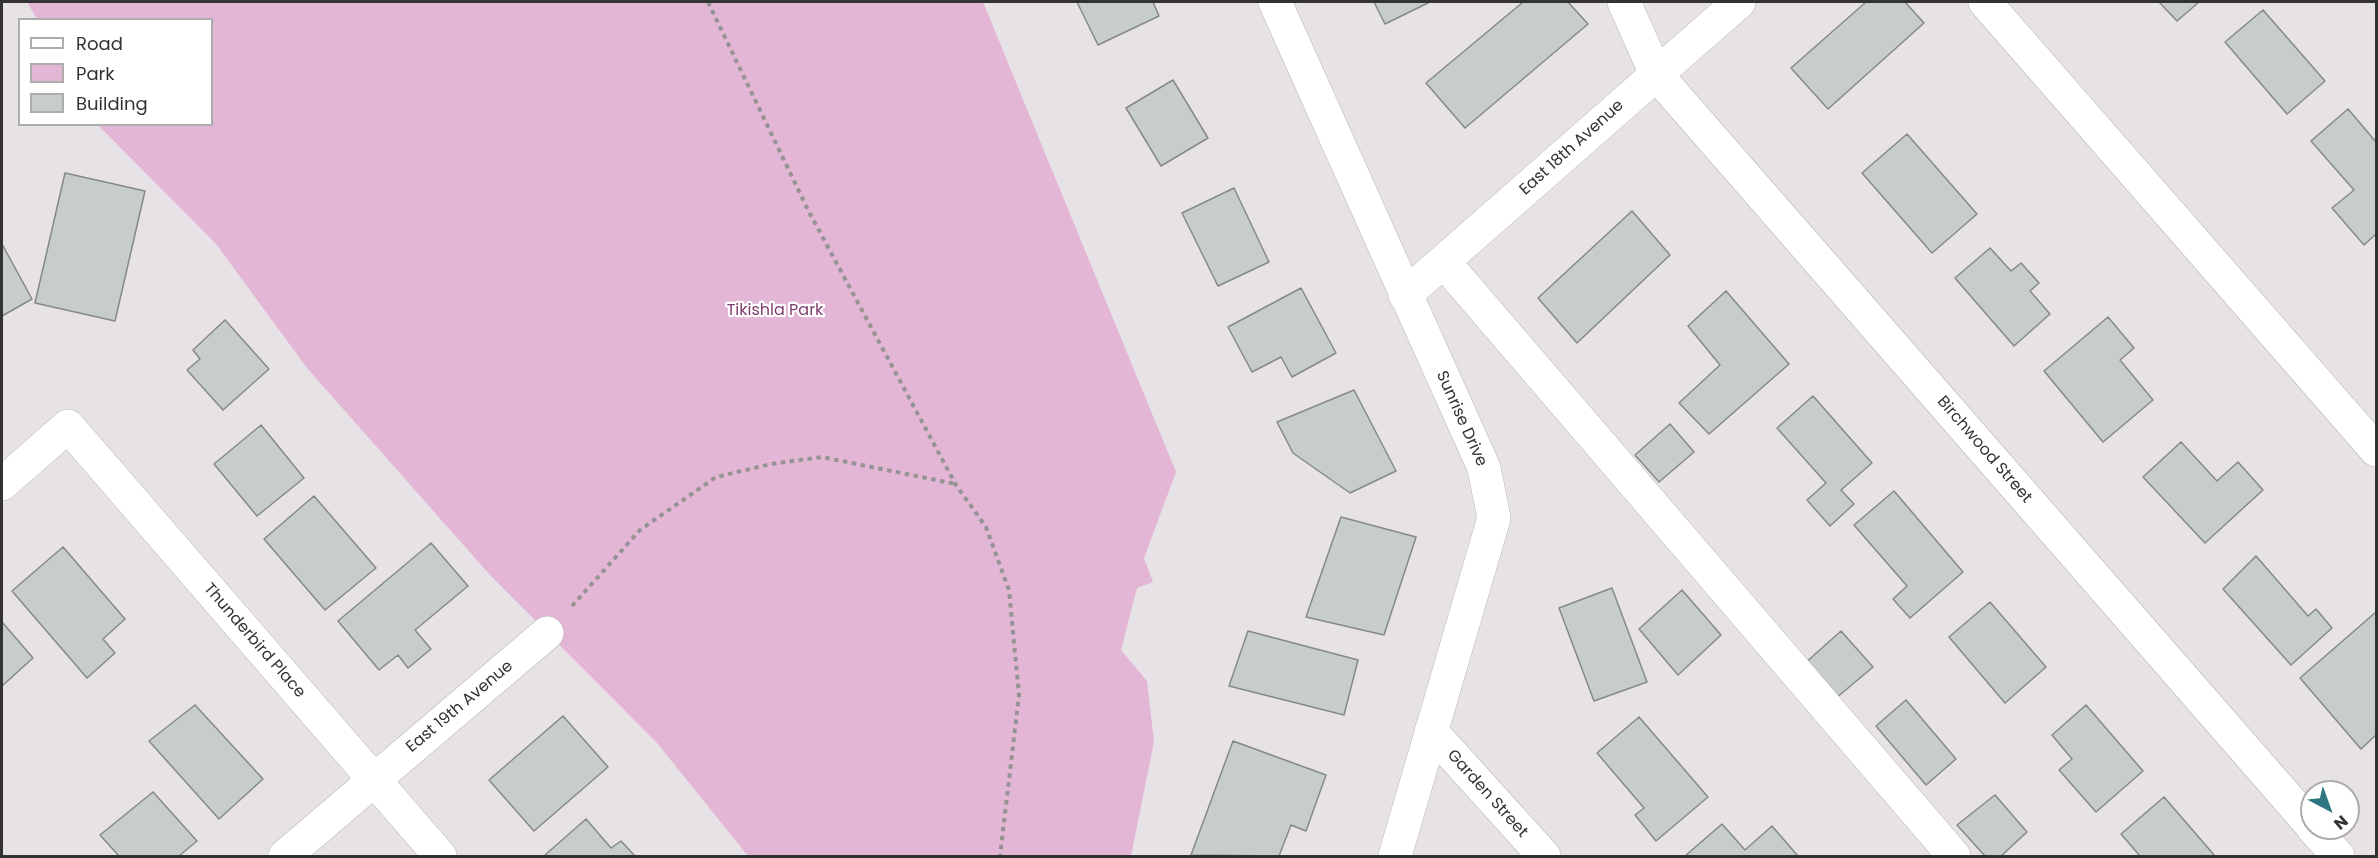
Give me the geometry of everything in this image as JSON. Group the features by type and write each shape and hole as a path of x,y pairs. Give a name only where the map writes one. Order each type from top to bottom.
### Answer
{"street":[{"name":"Sunrise Drive","path":"1275,2 1484,468 1494,518 1395,856"},
{"name":"Birchwood Street","path":"1624,2 1656,74 2300,812"},
{"name":"East 18th Avenue","path":"1406,295 1739,2"},
{"path":"1985,2 2376,450"},
{"path":"1444,262 1954,856"},
{"name":"Thunderbird Place","path":"2,484 68,426 440,856"},
{"name":"East 19th Avenue","path":"285,856 547,633"},
{"name":"Garden Street","path":"1431,731 1544,856"},
{"name":"Birchwood Street","path":"2324,840 2338,856"}],"path":[{"path":"708,2 808,210 956,484 986,527 1009,591 1019,695 1000,856"},
{"path":"547,633 640,530 716,477 771,464 822,457 956,484"}],"green space":[{"name":"Tikishla Park","path":"27,2 983,2 1176,472 1144,558 1153,582 1137,588 1121,650 1147,681 1154,742 1131,856 748,856 657,743 489,574 307,368 216,244 99,126 213,126 213,18 36,18"}],"building":[{"path":"1077,2 1153,2 1159,16 1098,45"},
{"path":"1374,2 1430,2 1385,24"},
{"path":"1523,2 1568,2 1588,24 1465,128 1426,83"},
{"path":"1866,2 1905,2 1924,23 1828,109 1791,68"},
{"path":"2159,2 2199,2 2177,21"},
{"path":"2263,10 2325,81 2287,114 2225,42"},
{"path":"1173,80 1208,138 1161,166 1126,108"},
{"path":"2348,109 2376,142 2376,234 2364,245 2332,208 2354,190 2311,141"},
{"path":"1907,134 1977,214 1932,253 1862,173"},
{"path":"65,173 145,191 115,321 35,303"},
{"path":"1234,188 1269,262 1218,286 1182,213"},
{"path":"1632,211 1670,255 1577,343 1538,298"},
{"path":"2,244 32,299 2,316"},
{"path":"1990,248 2011,271 2021,263 2039,283 2030,291 2050,314 2014,346 1955,278"},
{"path":"1301,288 1336,353 1292,377 1281,357 1252,372 1228,327"},
{"path":"1726,291 1789,364 1709,434 1679,403 1720,365 1688,326"},
{"path":"2108,317 2134,348 2120,360 2153,400 2103,442 2044,371"},
{"path":"225,320 269,369 223,410 187,370 200,359 193,350"},
{"path":"1354,390 1396,471 1350,493 1293,453 1277,422"},
{"path":"1813,396 1872,463 1841,490 1854,504 1830,526 1807,500 1826,483 1777,428"},
{"path":"1670,424 1694,452 1659,482 1635,455"},
{"path":"261,425 304,478 257,516 214,464"},
{"path":"2181,442 2217,481 2238,462 2263,490 2205,543 2143,477"},
{"path":"1894,491 1963,572 1910,618 1893,599 1907,586 1854,525"},
{"path":"314,496 376,568 325,610 264,539"},
{"path":"1341,517 1416,537 1384,635 1306,617"},
{"path":"431,543 468,586 415,630 431,649 408,668 398,655 379,670 338,621"},
{"path":"63,547 125,619 103,639 115,653 87,678 12,591"},
{"path":"2256,556 2308,616 2316,609 2332,628 2291,665 2223,589"},
{"path":"1612,588 1647,682 1594,701 1559,608"},
{"path":"1682,590 1721,635 1678,675 1639,629"},
{"path":"1990,602 2046,667 2005,703 1949,637"},
{"path":"2376,612 2376,735 2361,749 2300,678"},
{"path":"2,622 33,658 2,686"},
{"path":"1248,631 1358,660 1344,715 1229,686"},
{"path":"1841,631 1873,667 1835,699 1804,664"},
{"path":"1906,700 1956,759 1926,785 1876,726"},
{"path":"195,705 263,779 219,819 149,741"},
{"path":"2086,705 2143,771 2096,812 2059,770 2072,759 2052,735"},
{"path":"563,716 608,767 534,831 489,780"},
{"path":"1639,717 1708,797 1656,841 1635,815 1644,808 1597,753"},
{"path":"1233,741 1326,775 1306,831 1291,825 1279,856 1191,855"},
{"path":"153,792 197,841 179,856 119,856 100,835"},
{"path":"1995,795 2027,832 2001,856 1985,856 1957,825"},
{"path":"2164,797 2215,856 2140,856 2121,834"},
{"path":"586,819 611,848 621,841 635,856 545,855"},
{"path":"1722,824 1745,850 1772,826 1798,856 1685,856"}]}
